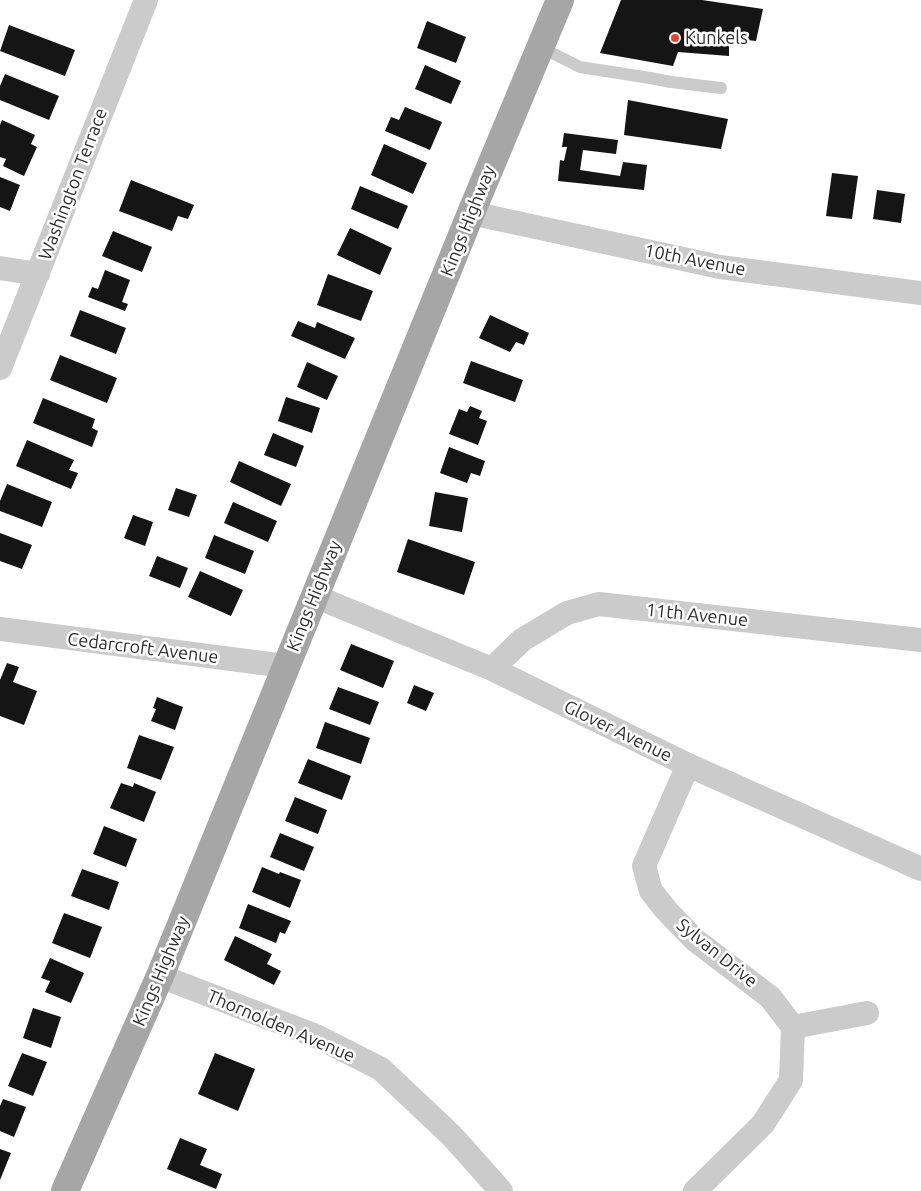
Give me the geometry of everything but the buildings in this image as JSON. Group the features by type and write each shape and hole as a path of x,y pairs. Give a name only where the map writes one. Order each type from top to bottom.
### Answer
{"main road":[{"name":"Kings Highway","path":"65,1191 160,976 314,596 560,0"}],"street":[{"name":"Washington Terrace","path":"0,368 146,0"},
{"name":"10th Avenue","path":"471,213 720,267 921,293"},
{"path":"0,268 38,274"},
{"name":"Glover Avenue","path":"314,596 492,669 688,765 921,869"},
{"name":"11th Avenue","path":"492,669 522,640 567,614 598,604 921,640"},
{"name":"Cedarcroft Avenue","path":"0,630 286,666"},
{"name":"Sylvan Drive","path":"688,765 644,866 652,891 666,910 695,940 770,996 793,1027"},
{"name":"Thornolden Avenue","path":"160,976 316,1036 381,1069 452,1136 501,1191"},
{"path":"695,1191 763,1124 791,1080 793,1027 867,1013"}],"lane":[{"path":"540,48 580,67 721,88"}],"place":[{"name":"Kunkels","path":"675,38"}]}
